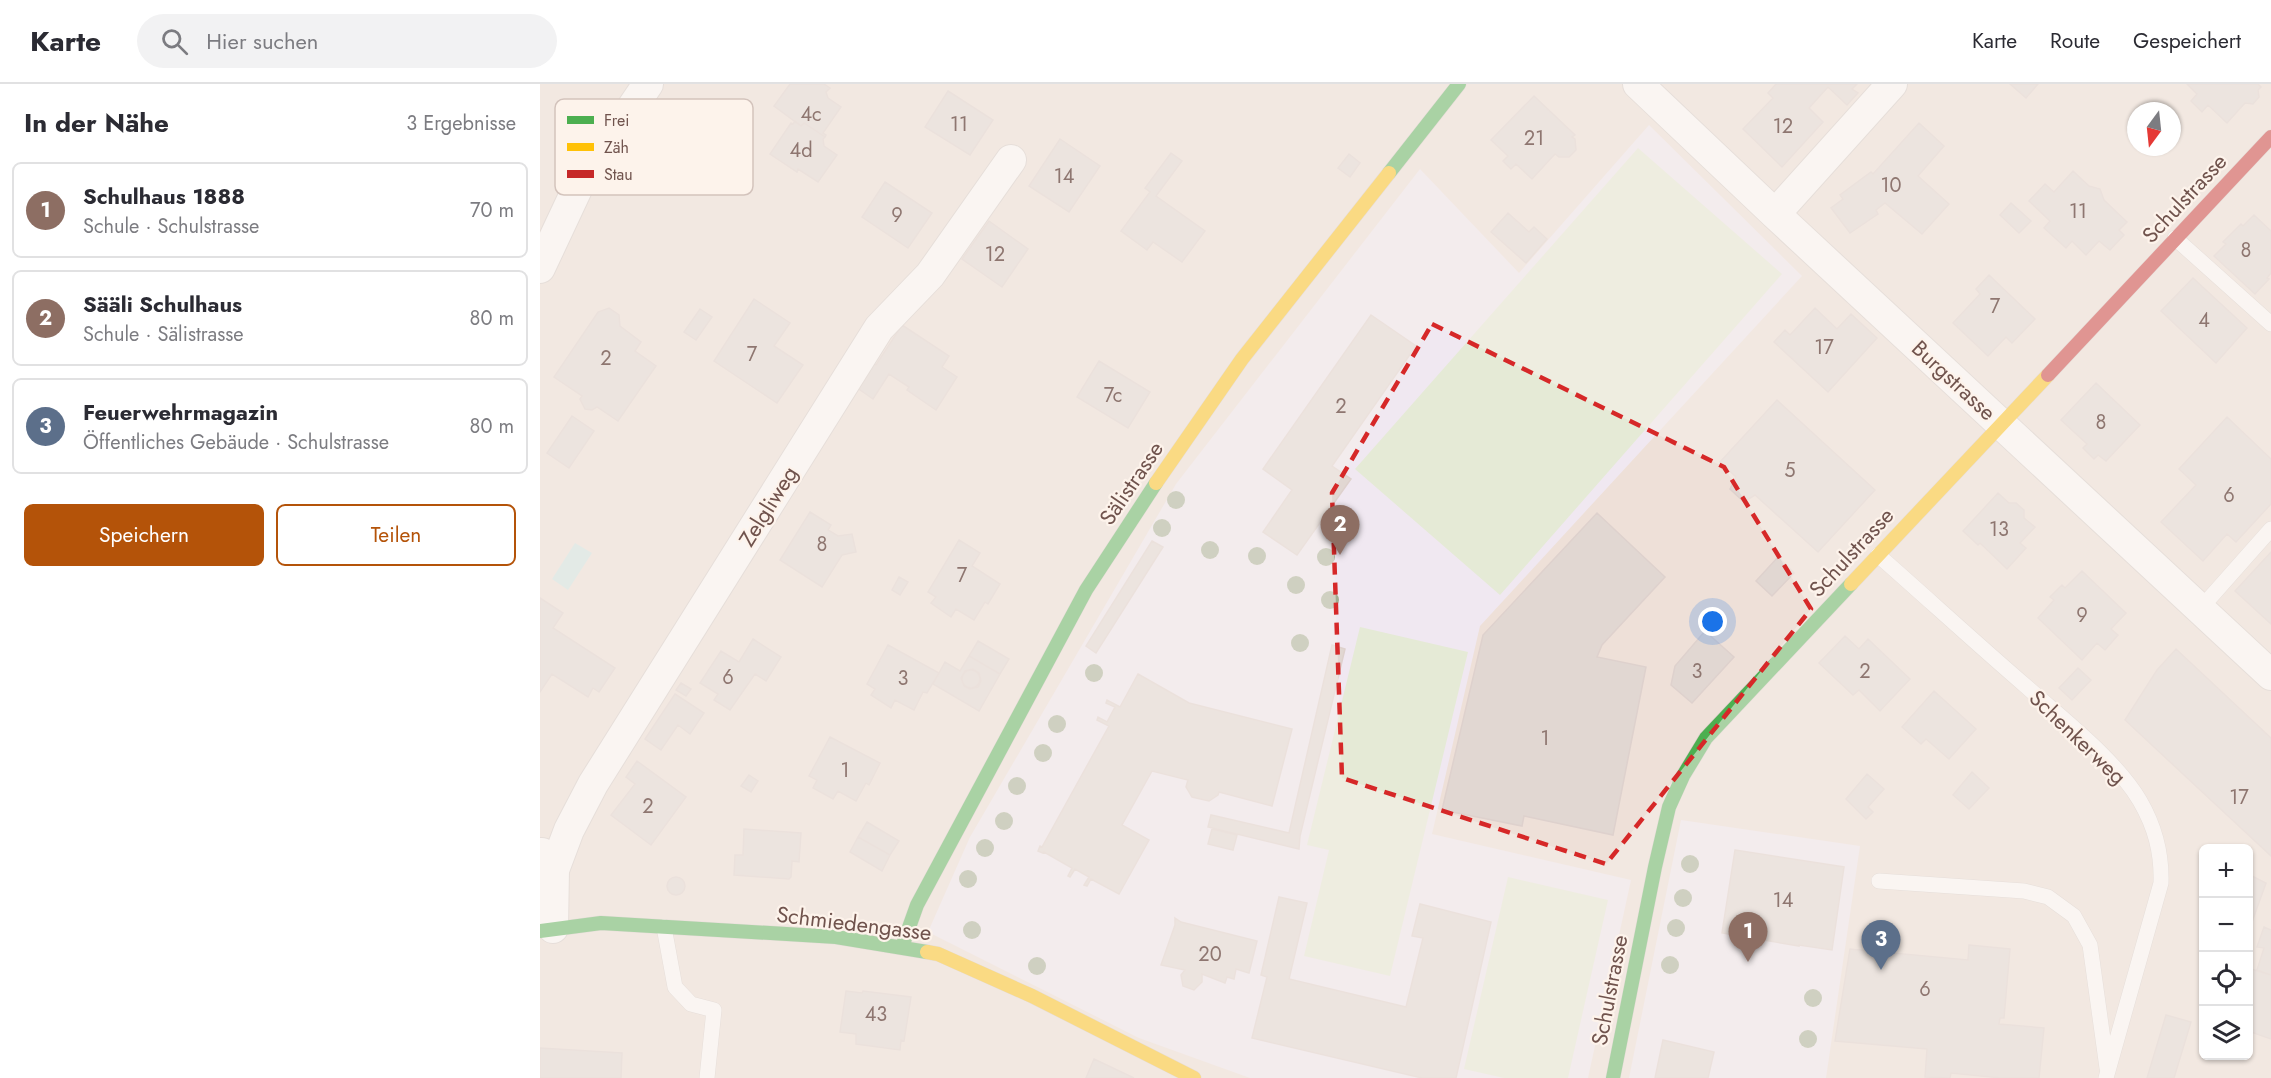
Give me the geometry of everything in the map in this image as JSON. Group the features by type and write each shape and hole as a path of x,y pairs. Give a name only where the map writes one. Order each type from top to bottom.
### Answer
{"street":[{"path":"638,99 648,84"},
{"name":"Sälistrasse","path":"902,947 917,905 1092,581 1172,459 1242,359 1460,84"},
{"name":"Burgstrasse","path":"1638,84 1774,214 2271,675"},
{"path":"1774,214 1892,84"},
{"name":"Schulstrasse","path":"1613,1078 1654,867 1670,807 1683,777 1706,738 2271,137"},
{"name":"Zelgliweg","path":"547,930 547,860 568,830 593,784 879,328 930,275 1011,160"},
{"path":"540,268 575,195"},
{"name":"Schmiedengasse","path":"547,930 601,923 836,937 938,954 1022,992 1194,1078"}],"lane":[{"path":"2175,238 2271,324"},
{"path":"2201,608 2271,529"},
{"name":"Schenkerweg","path":"1878,555 2083,735 2125,780 2140,801 2157,838 2161,860 2161,883 2106,1076"},
{"path":"1879,881 2024,891 2048,897 2074,916 2090,945 2106,1076"},
{"path":"664,927 675,987 691,1004 714,1010 707,1078"}],"highlighted area":[{"path":"1432,324 1724,467 1811,609 1606,864 1342,778 1332,493"}],"shaded area":[{"path":"540,84 2271,84 2271,1078 540,1078"},
{"path":"1649,125 1802,276 1480,626 1432,834 1631,880 1588,1078 1250,1078 1139,1038 928,932 970,837 1176,484 1420,169 1519,273"},
{"path":"1681,820 1860,846 1826,1078 1629,1078"}],"green space":[{"path":"1638,148 1782,274 1500,595 1355,469"},
{"path":"1360,627 1468,652 1390,976 1304,956 1329,850 1307,845"},
{"path":"1508,877 1608,900 1568,1078 1504,1078 1464,1069"}],"water":[{"path":"575,543 592,553 568,590 552,579"}],"building":[{"path":"790,84 824,84 830,88 826,92 828,98 841,107 823,133 825,137 804,123 801,126 774,106"},
{"path":"1776,84 1857,84 1852,89 1858,93 1847,105 1828,87 1809,108 1823,122 1782,167 1743,129 1773,98 1768,93"},
{"path":"2010,84 2038,84 2026,98"},
{"path":"2187,84 2258,84 2261,87 2258,90 2259,97 2253,104 2245,103 2227,123 2208,105 2202,112 2191,101 2197,94"},
{"path":"948,91 993,120 970,155 925,127"},
{"path":"1534,96 1575,135 1572,137 1575,139 1576,150 1569,157 1559,157 1555,154 1532,179 1516,164 1511,169 1503,161 1508,156 1491,140"},
{"path":"795,121 801,126 804,123 825,137 824,146 837,155 818,182 798,169 797,172 770,154 791,123"},
{"path":"1919,123 1944,146 1918,176 1949,204 1922,234 1885,203 1876,210 1878,214 1850,233 1831,208 1843,199 1840,195 1871,172 1873,174"},
{"path":"1060,139 1100,166 1069,212 1029,186"},
{"path":"1171,153 1182,161 1156,196 1205,231 1182,262 1153,242 1147,250 1121,231 1150,192 1145,188"},
{"path":"1349,154 1360,163 1350,177 1338,168"},
{"path":"2073,171 2089,186 2100,189 2104,200 2127,222 2119,230 2124,235 2110,250 2099,241 2086,255 2072,241 2066,248 2044,228 2050,221 2029,201 2045,184 2054,192"},
{"path":"885,182 932,213 908,248 862,217"},
{"path":"2011,203 2031,221 2019,233 2000,215"},
{"path":"1508,213 1529,232 1534,227 1547,239 1526,263 1491,232"},
{"path":"2254,215 2271,231 2271,273 2267,278 2269,279 2255,294 2214,256 2226,244 2223,242"},
{"path":"989,221 1028,249 1002,287 962,259"},
{"path":"1989,275 2035,319 2012,343 2006,337 1988,356 1953,323 1980,294 1976,289"},
{"path":"2193,278 2247,328 2216,363 2161,311"},
{"path":"754,299 790,323 774,346 803,365 777,403 714,361"},
{"path":"609,308 619,315 620,326 641,342 635,351 656,366 618,421 597,407 592,410 585,409 580,399 582,396 554,377 598,312"},
{"path":"1815,308 1837,329 1851,314 1877,338 1828,392 1774,342 1785,330 1790,335"},
{"path":"700,309 712,317 696,340 684,332"},
{"path":"1371,315 1416,346 1332,466 1351,479 1297,555 1263,532 1292,490 1263,469"},
{"path":"902,325 949,356 942,367 957,377 936,410 907,390 909,387 889,374 873,399 856,387 872,362 876,365"},
{"path":"1099,361 1150,392 1128,428 1077,397"},
{"path":"2096,383 2140,425 2106,461 2098,455 2094,459 2083,448 2087,444 2061,420"},
{"path":"1777,400 1875,490 1818,552 1755,495 1744,502 1730,489 1736,477 1720,462"},
{"path":"572,416 594,431 569,468 547,453"},
{"path":"2227,417 2271,459 2271,504 2236,542 2227,534 2203,561 2161,522 2196,485 2179,469"},
{"path":"1998,493 2009,503 2016,503 2024,510 2024,518 2035,527 2020,543 2026,548 2007,569 1980,543 1978,545 1963,531"},
{"path":"810,512 831,525 828,530 838,536 852,534 856,552 842,555 822,587 780,560"},
{"path":"1597,513 1665,577 1602,645 1597,657 1646,667 1613,835 1524,816 1522,826 1442,810 1483,635"},
{"path":"959,540 980,553 972,566 1000,584 988,604 985,602 974,620 956,609 951,617 931,603 936,597 928,592"},
{"path":"1152,541 1163,547 1096,653 1086,646"},
{"path":"2271,552 2271,624 2235,591"},
{"path":"1778,557 1794,573 1772,596 1756,581"},
{"path":"2082,571 2126,613 2111,629 2118,635 2105,650 2097,643 2082,660 2038,618 2054,600 2050,597 2062,585 2065,588"},
{"path":"899,577 908,582 900,595 892,590"},
{"path":"540,598 563,613 553,628 615,668 599,692 593,688 588,697 552,674 540,692"},
{"path":"1705,631 1734,657 1692,703 1671,685 1675,666"},
{"path":"1845,636 1859,649 1868,639 1910,679 1880,711 1859,690 1853,695 1819,663"},
{"path":"753,639 781,657 766,681 755,674 730,710 714,700 718,694 700,683 721,651 739,662"},
{"path":"978,641 1009,659 1000,674 969,656"},
{"path":"888,645 939,673 927,693 923,692 914,710 895,700 891,708 871,695 875,689 867,684"},
{"path":"1332,645 1345,649 1300,836 1299,849 1208,827 1211,815 1289,833"},
{"path":"2176,649 2271,738 2271,856 2125,720 2157,670"},
{"path":"969,656 1000,674 979,711 933,684 945,662 960,671","holes":["973,669 979,673 981,681 978,687 970,689 964,686 961,678 965,671"]},
{"path":"2078,668 2091,680 2072,700 2059,688"},
{"path":"967,670 975,670 980,675 978,686 967,688 962,683 962,675"},
{"path":"1138,674 1189,703 1292,729 1272,806 1219,792 1209,801 1192,797 1186,787 1188,780 1152,771 1122,825 1149,840 1119,894 1091,879 1087,886 1084,885 1089,877 1075,869 1070,877 1068,876 1072,868 1038,851 1109,726 1097,720 1098,717 1107,722 1115,707 1106,703 1107,700 1120,707"},
{"path":"681,683 691,689 686,696 676,690"},
{"path":"1934,691 1976,729 1949,759 1926,739 1921,744 1902,727"},
{"path":"675,694 704,713 690,734 678,725 661,750 645,739"},
{"path":"830,737 880,763 869,785 866,783 856,801 838,791 833,799 813,788 817,780 809,776"},
{"path":"637,761 686,797 651,845 611,815 635,784 626,777"},
{"path":"1972,772 1989,788 1969,809 1953,795"},
{"path":"1867,774 1884,789 1868,807 1873,812 1866,819 1846,799"},
{"path":"749,775 758,781 751,792 741,786"},
{"path":"867,822 899,841 890,855 858,837"},
{"path":"744,829 801,833 799,862 792,861 789,879 734,875 735,855 743,855"},
{"path":"1212,829 1237,835 1233,850 1208,844"},
{"path":"858,837 890,855 882,871 850,852"},
{"path":"1735,850 1844,867 1832,950 1722,933"},
{"path":"2253,876 2266,883 2253,919"},
{"path":"676,877 684,882 685,886 680,894 676,895 668,890 667,886 672,878"},
{"path":"1279,897 1307,903 1289,979 1406,1007 1423,938 1412,936 1420,904 1491,922 1456,1078 1422,1078 1252,1038 1267,977 1261,975"},
{"path":"1175,918 1181,922 1257,941 1249,973 1236,969 1234,979 1227,977 1225,983 1202,974 1202,982 1194,990 1183,986 1181,975 1185,970 1161,965 1175,925"},
{"path":"2264,927 2271,930 2271,975 2257,970 2264,948 2257,947"},
{"path":"1969,945 2010,949 2004,1018 2000,1018 1999,1024 2044,1028 2039,1078 2001,1078 1951,1073 1950,1078 1925,1077 1927,1049 1835,1041 1850,949 1968,960"},
{"path":"2253,970 2271,975 2271,1039 2253,1033"},
{"path":"846,991 911,997 904,1041 901,1040 900,1050 856,1044 856,1034 840,1032"},
{"path":"2166,1015 2191,1022 2174,1078 2147,1078"},
{"path":"1663,1040 1714,1052 1708,1078 1655,1078"},
{"path":"540,1048 622,1053 621,1078 540,1078"},
{"path":"1094,1059 1134,1078 1086,1078"}],"traffic: fast":[{"path":"1389,173 1459,84"},
{"path":"902,947 917,905 1086,590 1156,483"},
{"path":"1613,1078 1655,867 1669,807 1683,776 1706,738 1851,584"},
{"path":"540,931 601,923 836,937 927,952"}],"traffic: slow":[{"path":"1156,483 1242,359 1389,173"},
{"path":"1851,584 2048,375"},
{"path":"927,952 938,954 1032,996 1194,1078"}],"traffic: jam":[{"path":"2048,375 2271,137"}],"place":[{"name":"Sääli Schulhaus","path":"1340,555"},
{"name":"Schulhaus 1888","path":"1748,962"},
{"name":"Feuerwehrmagazin","path":"1881,970"}]}
